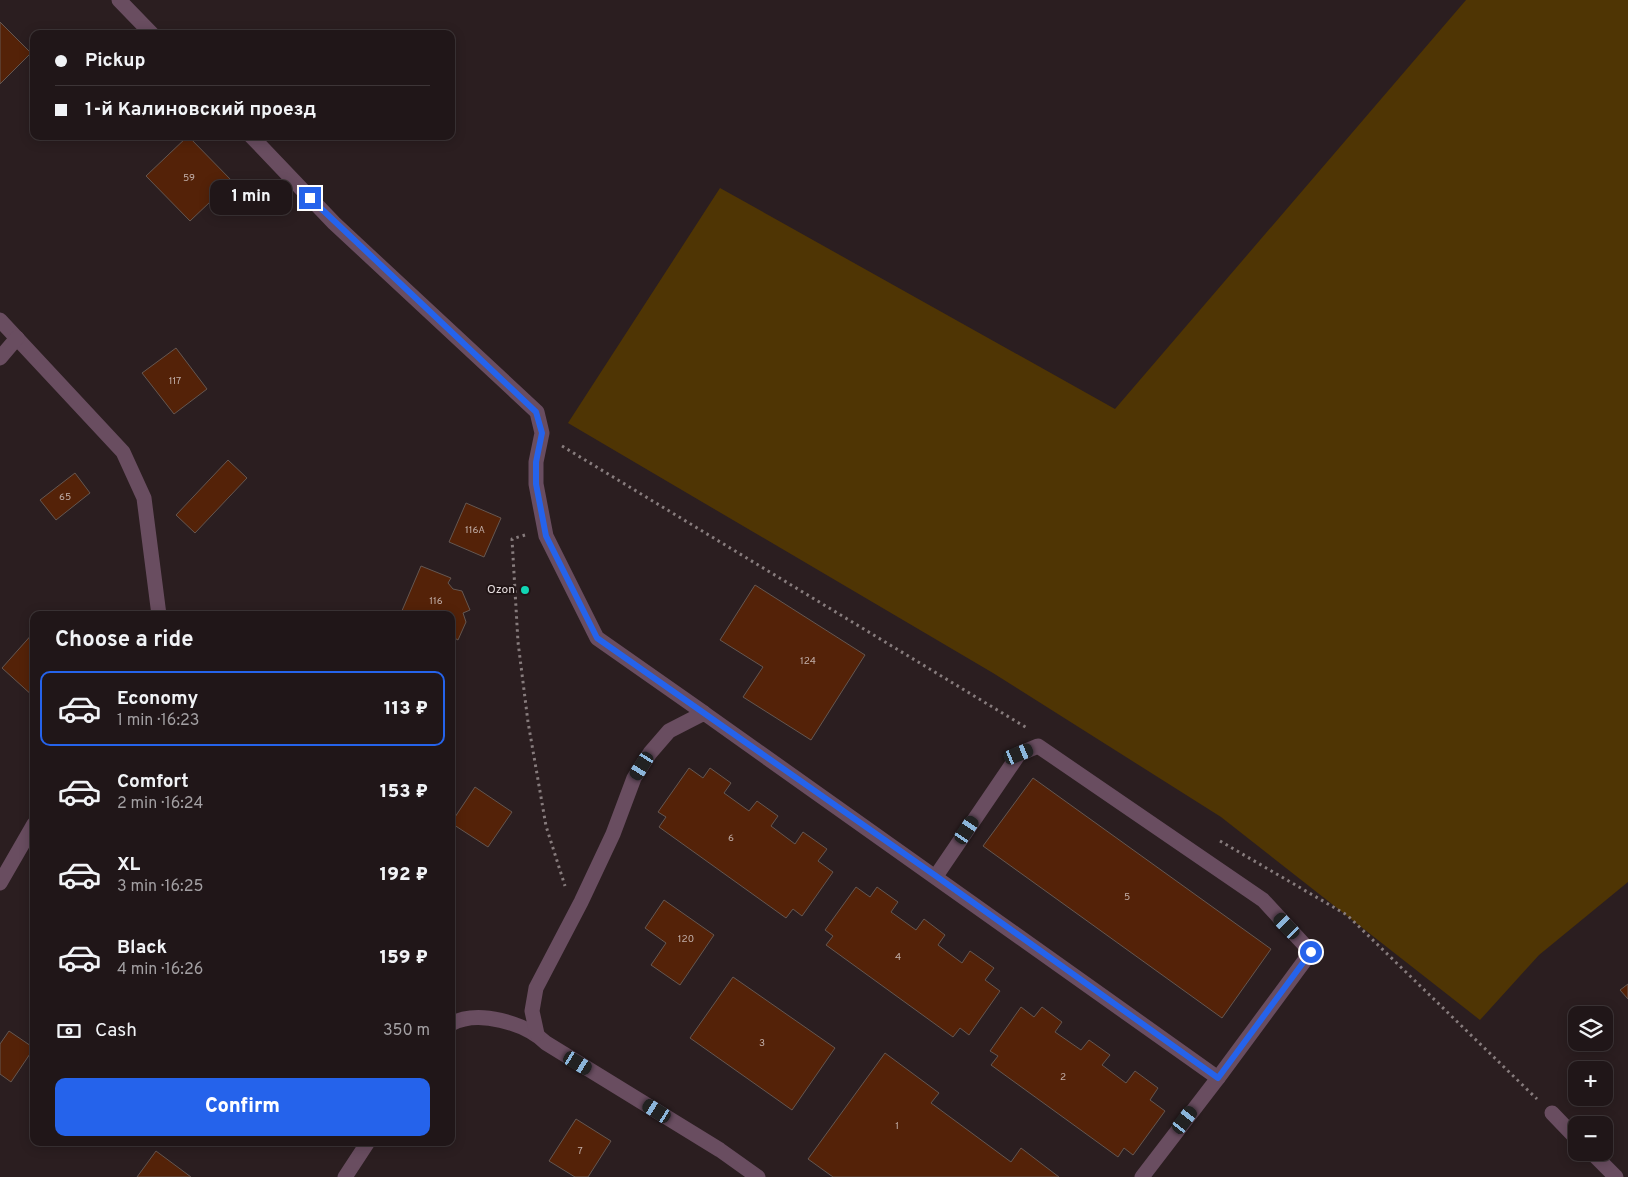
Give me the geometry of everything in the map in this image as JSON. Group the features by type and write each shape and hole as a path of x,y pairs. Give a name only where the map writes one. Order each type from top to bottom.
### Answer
{"street":[{"path":"119,0 148,30"},
{"path":"255,140 334,223 536,412 542,433 536,462 536,484 545,532 597,638 936,876 1218,1078"},
{"path":"0,320 123,452 144,498 158,611"},
{"path":"0,358 17,338"},
{"path":"537,1034 532,1011 536,988 581,902 613,834 634,778 650,753 669,731 704,713"},
{"path":"936,876 1019,754 1038,746 1263,900 1311,952 1142,1177"},
{"path":"0,883 30,831"},
{"path":"455,1022 461,1019 486,1018 537,1034 546,1043 720,1150 758,1177"},
{"path":"1552,1113 1568,1130"},
{"path":"345,1177 365,1146"},
{"path":"1600,1161 1616,1177"}],"path":[{"path":"545,532 512,539 518,642 528,722 546,826 566,889"}],"shaded area":[{"path":"1466,0 1628,0 1628,882 1539,955 1480,1020 1221,817 993,673 568,423 720,188 1115,409"}],"building":[{"path":"0,22 30,54 0,84"},
{"path":"184,140 192,140 232,181 190,221 146,176"},
{"path":"176,348 207,389 174,414 142,373"},
{"path":"228,460 247,478 195,533 176,515"},
{"path":"75,473 90,493 56,520 40,500"},
{"path":"466,503 501,518 484,557 449,542"},
{"path":"421,566 451,578 448,583 453,589 462,591 470,610 463,613 466,622 458,640 455,638 455,611 402,611"},
{"path":"755,585 865,655 811,740 743,697 763,667 720,640"},
{"path":"30,636 30,693 2,668"},
{"path":"689,768 703,778 710,768 731,783 724,793 749,811 757,801 778,816 771,826 795,844 803,832 827,849 818,861 833,872 802,916 793,909 786,918 659,827 666,817 658,812"},
{"path":"1033,778 1271,949 1222,1018 983,846"},
{"path":"475,787 512,812 488,847 455,826 455,817"},
{"path":"856,887 870,897 877,887 898,902 891,912 916,930 924,919 945,935 938,945 962,963 970,951 994,968 985,980 1000,991 969,1035 960,1028 953,1037 826,945 833,936 825,930"},
{"path":"664,900 714,935 680,985 651,965 666,943 645,928"},
{"path":"733,977 835,1048 792,1110 690,1038"},
{"path":"1628,984 1628,999 1620,990"},
{"path":"1021,1007 1034,1017 1042,1007 1062,1022 1055,1032 1081,1050 1089,1040 1110,1055 1102,1065 1126,1083 1135,1071 1158,1088 1150,1100 1165,1111 1133,1155 1124,1148 1118,1157 991,1065 998,1056 990,1051"},
{"path":"9,1031 30,1045 30,1054 11,1082 0,1074 0,1044"},
{"path":"885,1053 939,1093 931,1103 1011,1162 1021,1148 1059,1177 833,1177 808,1159"},
{"path":"576,1119 611,1141 588,1177 575,1177 549,1161"},
{"path":"156,1151 191,1177 137,1177"}],"place":[{"name":"Ozon","path":"525,590"}],"route":[{"path":"310,198 334,223 528,402 536,412 542,433 536,462 536,484 546,536 597,638 936,876 1218,1078 1311,952"}]}
